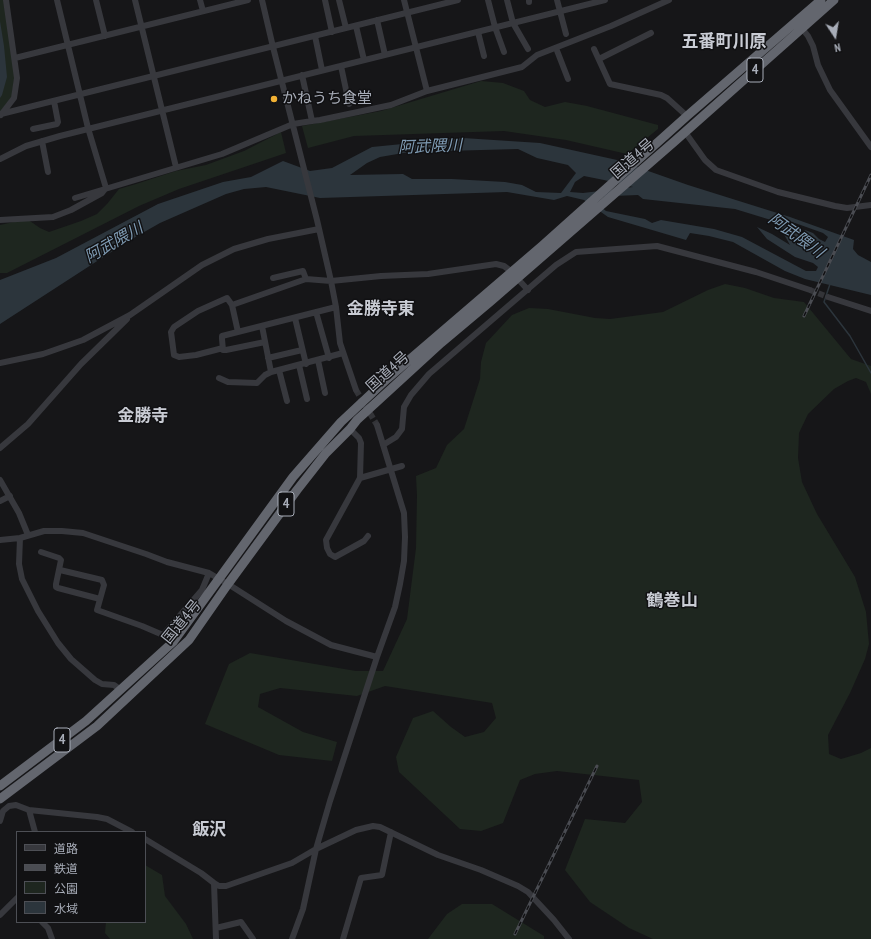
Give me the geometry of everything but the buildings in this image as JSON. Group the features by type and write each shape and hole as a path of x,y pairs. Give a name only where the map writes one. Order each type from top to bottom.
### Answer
{"highway":[{"name":"国道4号","path":"0,786 86,721 173,642 293,477 341,422 387,379 585,219 675,141 799,25 821,0"},
{"name":"国道4号","path":"0,799 97,726 189,640 228,584 302,484 326,453 357,420 515,275 573,219 687,116 799,25 834,0"}],"street":[{"path":"0,115 14,98 17,78 6,0"},
{"path":"57,0 88,128 106,188"},
{"path":"96,0 105,36"},
{"path":"135,0 176,168"},
{"path":"200,0 203,11"},
{"path":"15,58 248,0"},
{"path":"262,0 331,281 336,306 340,344 356,390"},
{"path":"326,0 332,32"},
{"path":"339,0 346,28"},
{"path":"404,0 427,91"},
{"path":"0,115 458,0"},
{"path":"488,0 495,27 504,52"},
{"path":"508,0 514,23 528,49"},
{"path":"557,0 566,34"},
{"path":"0,159 26,146 88,128 514,23 592,2 606,0"},
{"path":"75,198 222,154 293,126 391,105 427,91 522,67 537,55 611,26 669,0"},
{"path":"377,20 385,55"},
{"path":"799,25 813,46 818,65 830,90 871,147"},
{"path":"356,26 364,60"},
{"path":"478,32 484,56"},
{"path":"599,59 651,33"},
{"path":"314,36 322,70"},
{"path":"556,48 568,79"},
{"path":"594,49 610,84 661,94 687,116"},
{"path":"341,66 349,104"},
{"path":"302,75 312,121"},
{"path":"33,130 57,124 58,122 54,101"},
{"path":"685,132 705,160 716,170 778,192 835,206 847,208 871,206"},
{"path":"42,142 48,172"},
{"path":"0,220 53,217 71,210 102,193 106,188"},
{"path":"0,363 43,354 83,340 130,315 202,265 234,249 268,239 319,229"},
{"path":"383,445 396,437 402,429 404,407 411,395 429,374 556,265 576,252 657,246 756,272 810,290"},
{"path":"232,305 306,280 331,281 381,276 428,274 496,264 504,266 515,275 528,290"},
{"path":"273,278 303,271 306,280"},
{"path":"828,297 871,311"},
{"path":"238,332 232,305 227,298 198,311 174,327 171,332 174,355 179,357 196,355 223,348 223,350 226,350 265,342"},
{"path":"223,348 222,336 336,306"},
{"path":"316,312 329,358"},
{"path":"0,448 28,424 81,364 130,315"},
{"path":"295,318 306,364"},
{"path":"262,326 271,372"},
{"path":"268,358 302,350"},
{"path":"219,378 228,382 257,383 271,372 329,358 343,353"},
{"path":"318,360 325,393"},
{"path":"299,365 307,399"},
{"path":"279,370 287,401"},
{"path":"292,939 303,909 316,848 377,657 395,607 404,561 404,513 377,425"},
{"path":"350,429 359,438 361,443 360,478 326,540 327,548 330,554 335,557 364,541 368,536"},
{"path":"360,478 402,466"},
{"path":"0,480 19,513 28,535"},
{"path":"0,501 10,496"},
{"path":"0,540 20,538 44,532 62,531 83,533 167,562 209,573 286,621 331,645 377,657"},
{"path":"20,538 19,564 22,579 38,611 58,643 71,659 94,680 102,684 114,685 121,690"},
{"path":"41,552 59,558 62,562 56,587 100,599"},
{"path":"60,570 102,580 104,584 97,610 164,635 173,642"},
{"path":"164,635 202,590 209,573"},
{"path":"0,821 3,811 9,806 16,805 29,810 107,819 130,831"},
{"path":"29,810 35,831"},
{"path":"146,840 202,873 219,886 226,886 292,863 316,848 356,830 373,826 380,827 438,855 481,870 518,886 528,892 569,939"},
{"path":"343,939 361,878 382,875 391,832"},
{"path":"214,882 216,939"},
{"path":"0,915 16,899"},
{"path":"216,928 241,922 253,939"},
{"path":"43,923 48,928 52,939"}],"green space":[{"path":"0,0 4,0 15,72 12,97 0,112"},
{"path":"481,81 503,83 524,91 530,100 545,107 565,102 587,106 658,125 658,129 627,154 566,140 504,131 354,136 308,148 302,126 381,111"},
{"path":"281,132 286,153 179,189 139,206 7,273 0,273 0,225 27,219 49,232 97,214 119,189 176,171 206,165 244,151"},
{"path":"725,284 745,288 774,298 804,302 851,359 871,366 871,394 866,382 856,378 834,389 808,414 799,433 798,458 802,482 817,514 855,577 866,612 869,644 865,659 850,693 828,735 829,754 841,759 861,753 871,748 871,939 653,939 629,928 590,902 565,870 585,819 625,823 642,802 639,780 557,771 535,774 520,780 503,823 481,831 460,829 399,772 396,757 413,718 433,711 465,737 484,732 496,718 492,703 385,686 357,696 280,688 260,694 258,707 303,732 337,742 332,761 279,755 205,724 229,664 250,653 356,671 383,671 407,619 416,548 416,476 436,468 447,445 464,429 480,379 481,362 486,343 512,315 529,308 548,309 595,318 610,319 663,312 708,290"},
{"path":"146,866 162,875 165,896 186,924 193,939 110,939 105,933 106,923 146,923"},
{"path":"462,904 492,904 544,936 544,939 428,939 447,914"}],"water":[{"path":"0,21 7,77 0,98"},
{"name":"阿武隈川","path":"463,138 540,143 617,160 688,185 790,217 854,240 853,249 858,255 871,262 871,295 805,279 785,271 733,242 690,233 686,240 608,217 584,200 567,196 554,200 507,192 320,198 266,187 244,189 226,194 160,223 125,243 0,324 0,280 56,258 158,204 223,182 251,177 283,161 310,171 332,168 372,147","holes":["518,149 537,158 568,165 576,173 561,193 536,192 522,185 505,182 452,179 412,179 403,174 350,175 367,163 380,157 409,152","584,176 633,187 583,193 570,192 575,182","638,195 643,199 735,209 771,220 781,229 790,245 757,227 767,239 795,257 813,263 818,267 816,271 806,271 742,237 714,229 661,220 652,223 645,219 606,211 589,197","787,222 795,223 823,233 828,237 825,242 813,233 805,230 800,236"]}],"waterway":[{"path":"830,284 824,302 850,336 871,373"}],"tunnel":[{"path":"810,290 828,297"},
{"path":"356,390 377,425"}],"railway":[{"path":"804,316 871,175"},
{"path":"515,934 597,766"}],"place":[{"name":"かねうち食堂","path":"274,99"}],"district":[{"name":"五番町川原","path":"724,42"},
{"name":"金勝寺東","path":"381,309"},
{"name":"金勝寺","path":"143,416"},
{"name":"鶴巻山","path":"672,601"},
{"name":"飯沢","path":"209,830"}]}
